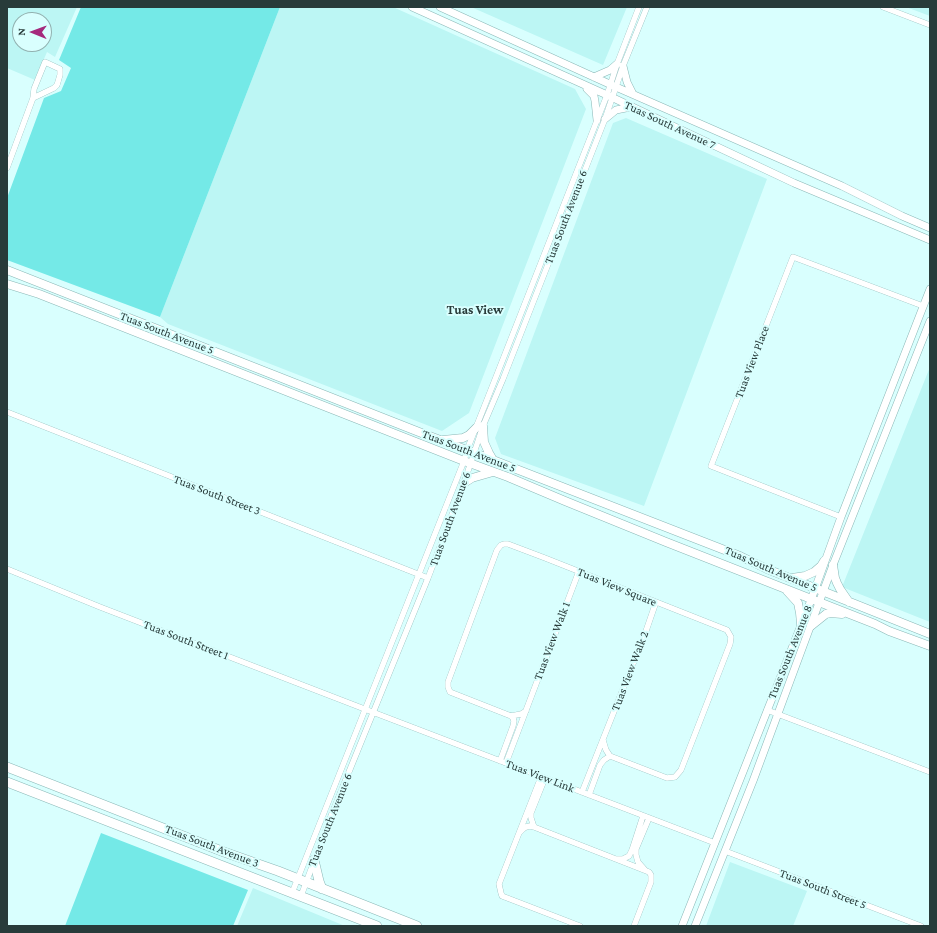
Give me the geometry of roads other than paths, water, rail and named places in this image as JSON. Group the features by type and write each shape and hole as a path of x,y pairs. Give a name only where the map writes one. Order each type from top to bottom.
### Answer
{"main road":[{"name":"Tuas South Avenue 5","path":"7,270 733,553 767,569 930,634"},
{"name":"Tuas South Avenue 5","path":"7,284 39,294 493,472 644,534 930,646"},
{"path":"441,440 463,438 480,427 484,442 493,460"},
{"path":"464,483 472,478 493,472"},
{"path":"791,578 805,576 814,572 824,561"},
{"path":"833,565 837,583 849,602"},
{"path":"785,589 798,603 801,624"},
{"path":"811,626 826,614 850,615"},
{"name":"Tuas South Avenue 3","path":"7,767 417,926"},
{"name":"Tuas South Avenue 3","path":"7,782 377,926"},
{"path":"7,788 21,787"},
{"path":"314,860 318,881 322,889"}],"street":[{"name":"Tuas South Avenue 7","path":"412,7 794,183 926,239 930,244"},
{"name":"Tuas South Avenue 7","path":"440,7 613,86 842,186 929,228"},
{"name":"Tuas South Avenue 6","path":"480,427 508,367 605,119 613,86 639,7"},
{"name":"Tuas South Avenue 6","path":"620,65 647,7"},
{"path":"883,7 930,25"},
{"path":"7,168 33,98 34,89 45,62 60,69 57,85 54,88 33,98"},
{"path":"594,77 620,65 633,94"},
{"path":"585,86 594,96 597,120"},
{"name":"Tuas South Avenue 6","path":"296,894 365,709 467,462 597,120 610,97"},
{"path":"605,119 616,110 631,107"},
{"name":"Tuas View Place","path":"841,517 711,466 793,257 923,306"},
{"name":"Tuas South Avenue 8","path":"682,926 811,600 824,561 930,288"},
{"name":"Tuas South Avenue 8","path":"695,926 753,781 833,565 930,321"},
{"name":"Tuas South Street 3","path":"7,412 428,578"},
{"name":"Tuas South Avenue 6","path":"296,894 301,881 314,860 428,578 464,483 467,462"},
{"name":"Tuas View Square","path":"511,716 450,692 448,687 448,682 497,550 500,545 508,544 727,630 731,637 730,644 681,770 675,777 667,778 610,756"},
{"name":"Tuas South Street 1","path":"7,569 100,607 365,709"},
{"name":"Tuas View Walk 1","path":"506,763 579,571"},
{"name":"Tuas View Walk 2","path":"582,792 646,631 656,602"},
{"name":"Tuas View Link","path":"365,709 715,843"},
{"path":"767,710 930,772"},
{"path":"500,761 513,726 514,721 511,716 521,714 526,711"},
{"path":"589,795 600,765 610,756 606,750 603,740"},
{"path":"534,827 530,818 543,777"},
{"path":"543,777 519,832 499,884 501,893 502,896 580,926"},
{"path":"615,859 623,859 629,856 646,817"},
{"path":"634,926 650,882 651,875 638,862 636,856 636,849 646,817"},
{"path":"519,832 526,827 534,827 646,871"},
{"name":"Tuas South Street 5","path":"725,851 921,926"}],"district":[{"name":"Tuas View","path":"475,310"}]}
